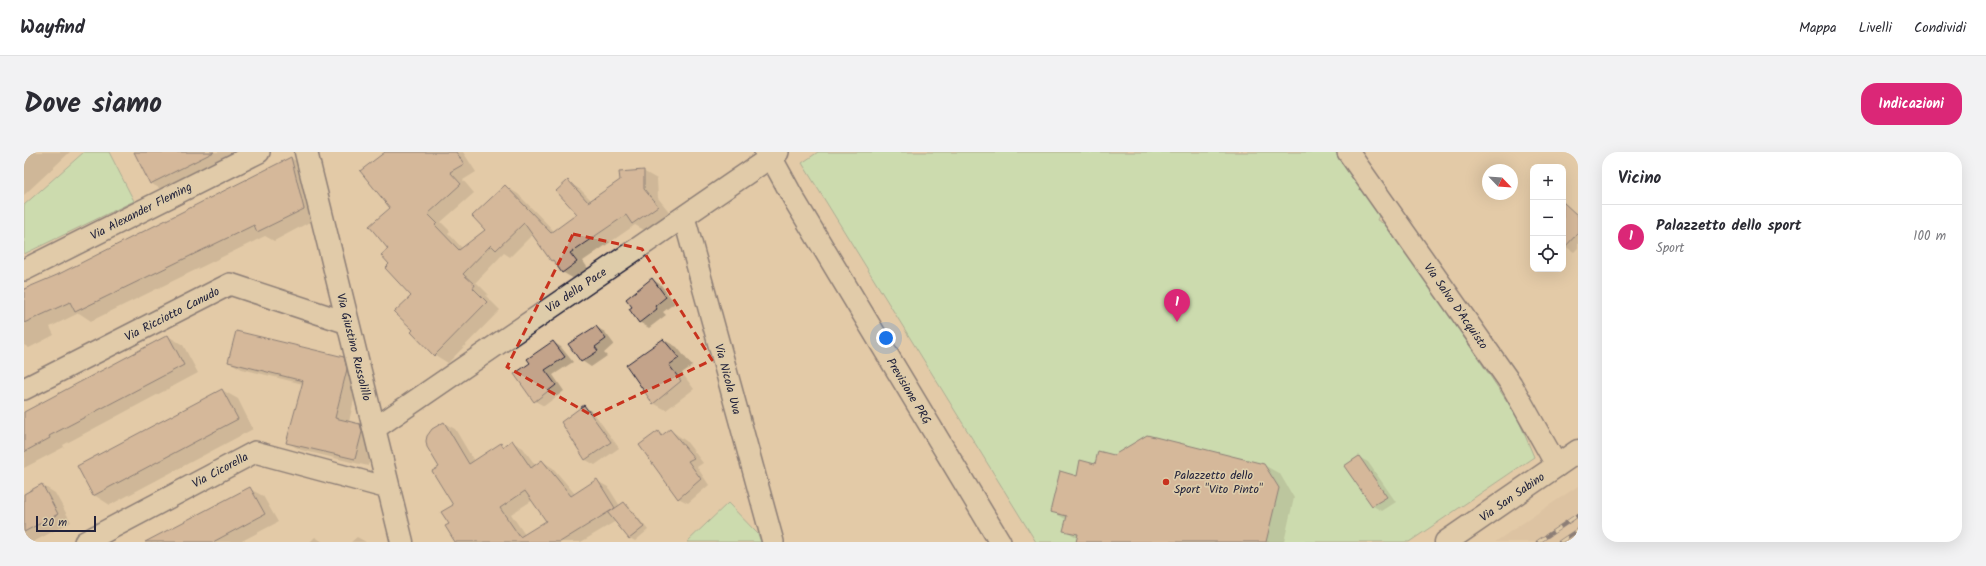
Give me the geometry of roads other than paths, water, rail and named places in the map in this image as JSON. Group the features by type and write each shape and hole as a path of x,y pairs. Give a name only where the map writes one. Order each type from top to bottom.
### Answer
{"street":[{"name":"Via Alexander Fleming","path":"24,270 259,152"},
{"name":"Via Giustino Russolillo","path":"306,152 402,542"},
{"name":"Via Salvo D'Acquisto","path":"1348,152 1511,384 1557,466"},
{"name":"Via della Pace","path":"374,429 684,216 771,154"},
{"name":"Previsione PRG","path":"771,154 795,201 1000,542"},
{"name":"Via Nicola Uva","path":"684,216 773,542"},
{"name":"Via Ricciotto Canudo","path":"24,388 230,284 348,323"},
{"name":"Via San Sabino","path":"1446,542 1578,451"},
{"name":"Via Cicorella","path":"84,542 255,452 388,488"}],"railway":[{"path":"1538,542 1578,515"},
{"path":"1560,542 1578,530"}],"place":[{"name":"Palazzetto dello sport","path":"1177,322"},
{"name":"Palazzetto dello Sport \"Vito Pinto\"","path":"1166,482"}]}
